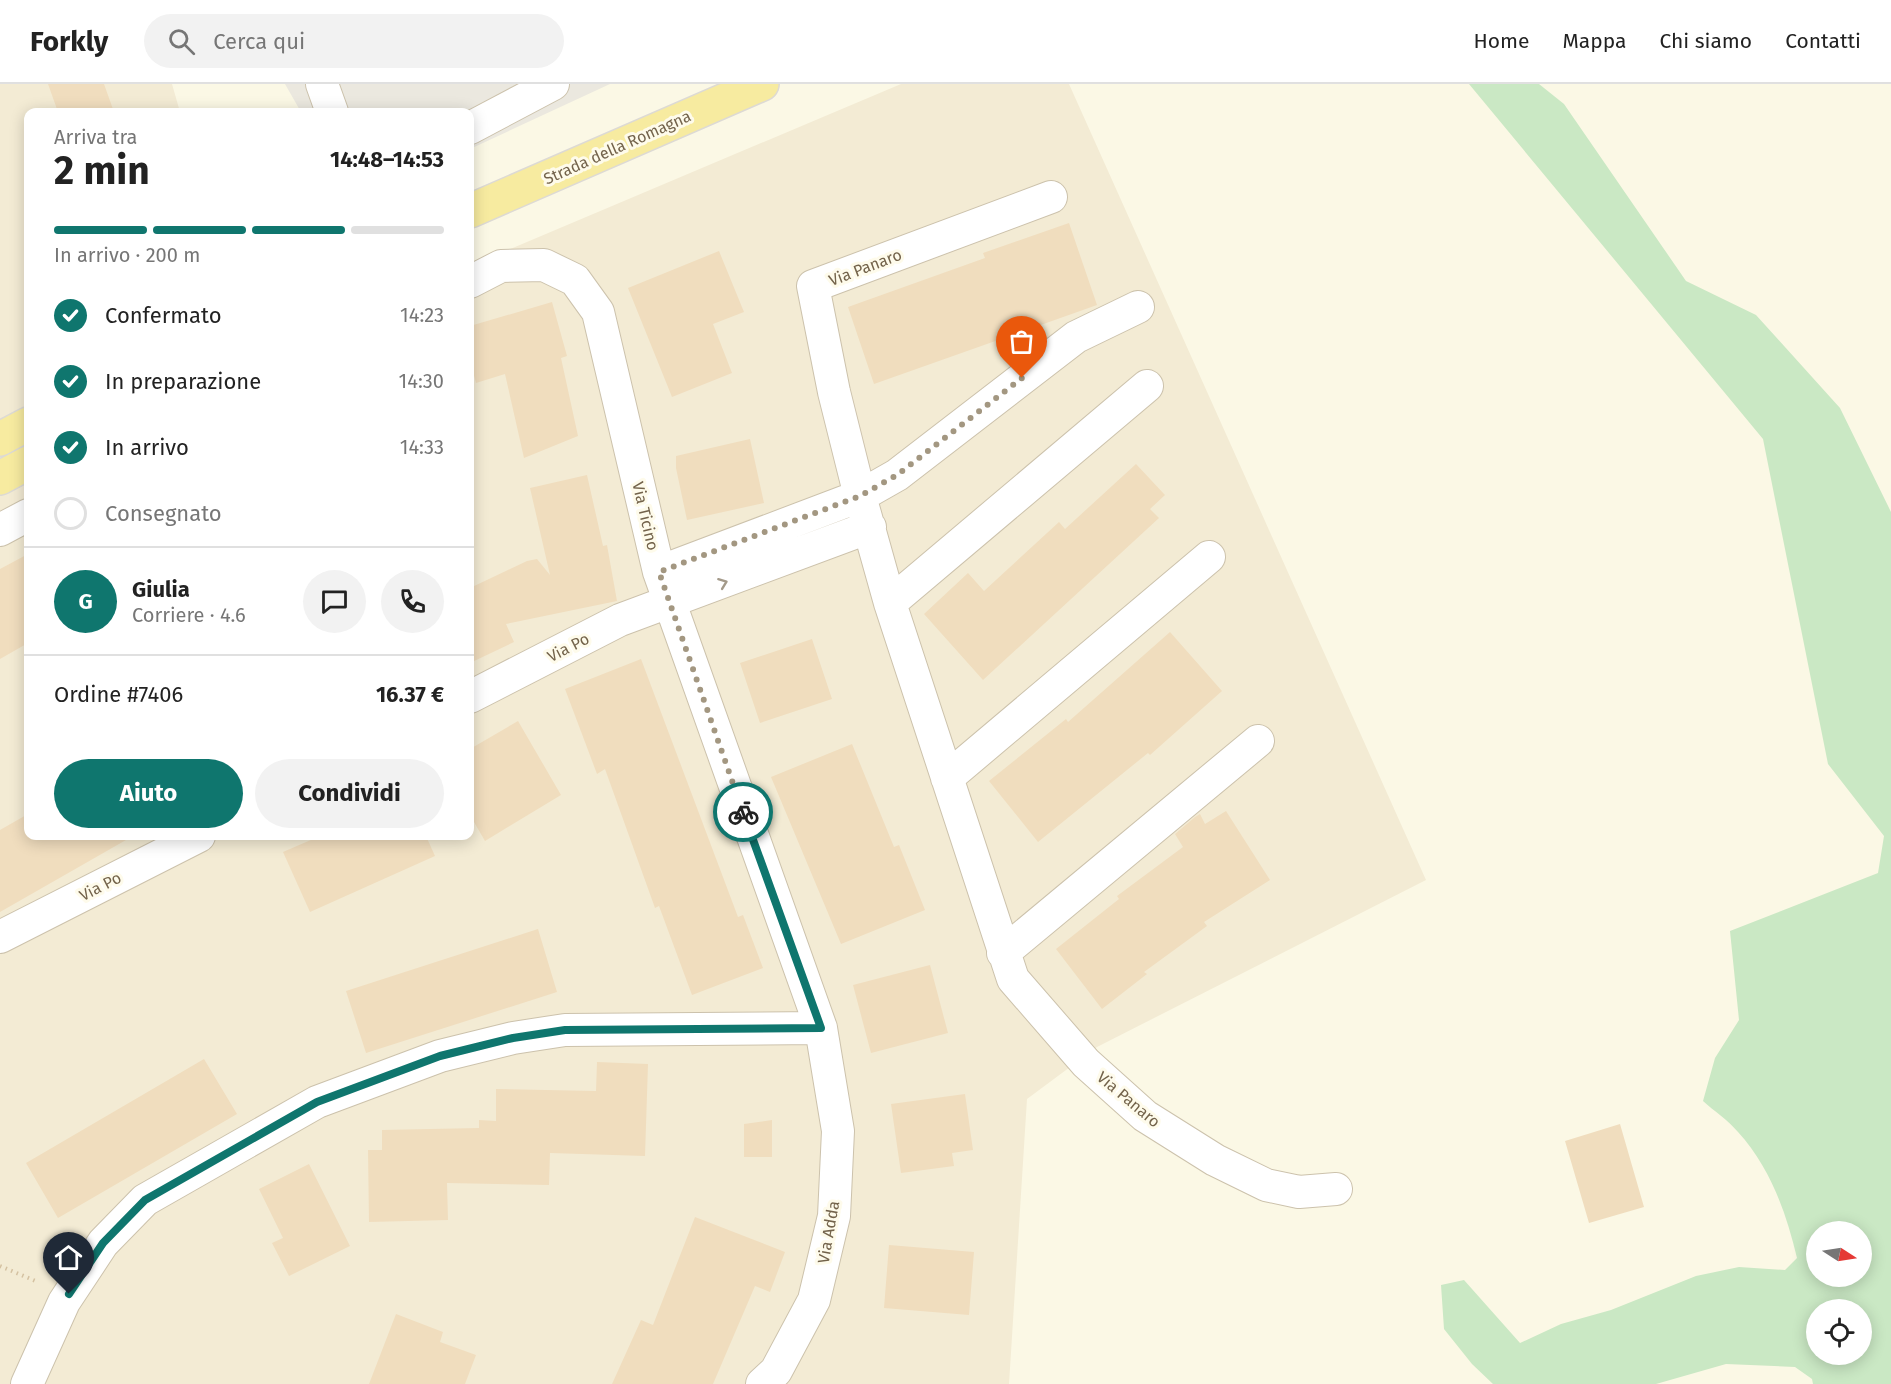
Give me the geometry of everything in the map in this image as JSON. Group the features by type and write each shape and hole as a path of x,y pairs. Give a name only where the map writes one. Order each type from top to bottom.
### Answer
{"main road":[{"name":"Strada della Romagna","path":"474,209 762,84"},
{"path":"0,439 24,426"},
{"path":"0,478 24,465"}],"street":[{"path":"322,84 331,108"},
{"path":"474,126 553,84"},
{"name":"Via Panaro","path":"1051,197 813,286 834,392 890,603 1013,979 1086,1063 1145,1116 1215,1160 1266,1185 1299,1192 1336,1189"},
{"name":"Via Ticino","path":"474,280 501,266 544,265 575,280 598,312 668,603 821,1028"},
{"path":"659,572 860,496 897,475 1076,337 1138,307"},
{"path":"890,603 1147,386"},
{"path":"0,530 24,517"},
{"path":"668,603 870,527"},
{"path":"947,778 1209,557"},
{"name":"Via Po","path":"474,695 620,620 668,603"},
{"path":"1003,953 1258,741"},
{"name":"Via Po","path":"0,938 191,840"},
{"path":"27,1384 64,1302 103,1243 145,1200 317,1102 440,1056 513,1038 565,1030 821,1028"},
{"name":"Via Adda","path":"762,1384 776,1371 814,1300 834,1216 837,1131 821,1028"}],"shaded area":[{"path":"0,84 172,84 179,108 24,108 24,840 474,840 474,264 901,84 1069,84 1426,880 1097,1047 1027,1099 1009,1384 0,1384"},
{"path":"285,84 610,84 474,147 474,108 299,108"}],"green space":[{"path":"1469,84 1539,84 1564,104 1686,281 1756,315 1840,408 1891,512 1891,1384 1813,1384 1812,1379 1795,1367 1726,1364 1656,1384 1493,1384 1472,1364 1444,1329 1441,1285 1464,1280 1520,1343 1561,1324 1611,1310 1696,1276 1739,1267 1785,1270 1797,1258 1788,1224 1768,1175 1734,1128 1703,1101 1715,1058 1739,1020 1730,931 1878,873 1884,836 1828,764 1763,439"}],"building":[{"path":"48,84 104,84 113,108 57,108"},
{"path":"1069,223 1097,305 874,384 848,307 985,258 983,253"},
{"path":"719,251 744,312 713,324 732,373 672,397 628,288"},
{"path":"552,302 567,356 561,358 578,436 524,458 505,374 476,383 474,325"},
{"path":"750,439 764,503 687,520 676,468 676,456"},
{"path":"1136,464 1165,495 1150,509 1159,518 983,680 924,614 968,573 984,591 1059,522 1065,529"},
{"path":"587,475 603,546 607,545 617,601 506,624 514,642 474,661 474,586 527,561 537,559 550,575 530,488"},
{"path":"24,556 24,645 0,659 0,569"},
{"path":"1170,632 1222,691 1150,755 1148,753 1038,842 989,781 1066,719 1068,722"},
{"path":"812,639 832,699 760,723 740,663"},
{"path":"641,659 738,917 743,915 763,968 692,995 659,906 655,908 605,769 597,774 565,689"},
{"path":"518,721 561,795 485,841 474,822 474,747"},
{"path":"852,744 894,847 899,845 925,910 841,944 771,777"},
{"path":"1226,811 1270,880 1204,922 1207,926 1144,972 1147,974 1102,1009 1056,949 1119,899 1117,896 1183,847 1175,834 1195,817 1200,814 1205,824"},
{"path":"24,816 24,840 126,840 0,912 0,830"},
{"path":"311,840 428,840 435,856 310,912 283,852"},
{"path":"538,929 557,992 366,1053 346,991"},
{"path":"930,965 948,1033 871,1053 853,985"},
{"path":"204,1059 237,1114 58,1218 26,1163"},
{"path":"597,1062 648,1064 645,1156 550,1153 549,1185 447,1183 448,1220 369,1222 368,1150 382,1150 382,1130 479,1128 479,1120 496,1121 496,1089 596,1091"},
{"path":"965,1094 973,1150 952,1153 954,1166 901,1173 891,1104"},
{"path":"772,1120 772,1157 744,1157 744,1124"},
{"path":"1620,1124 1644,1207 1589,1223 1565,1141"},
{"path":"309,1164 350,1246 289,1276 272,1243 283,1238 259,1189"},
{"path":"695,1217 785,1252 770,1292 755,1286 713,1384 612,1384 641,1320 653,1325"},
{"path":"889,1245 974,1252 969,1315 884,1308"},
{"path":"396,1314 443,1332 440,1342 476,1355 465,1384 369,1384"}],"way so far":[{"path":"743,812 659,572 860,496 897,475 1022,378"}],"route":[{"path":"69,1294 103,1243 145,1200 317,1102 440,1056 513,1038 565,1030 821,1028 743,812"}]}
